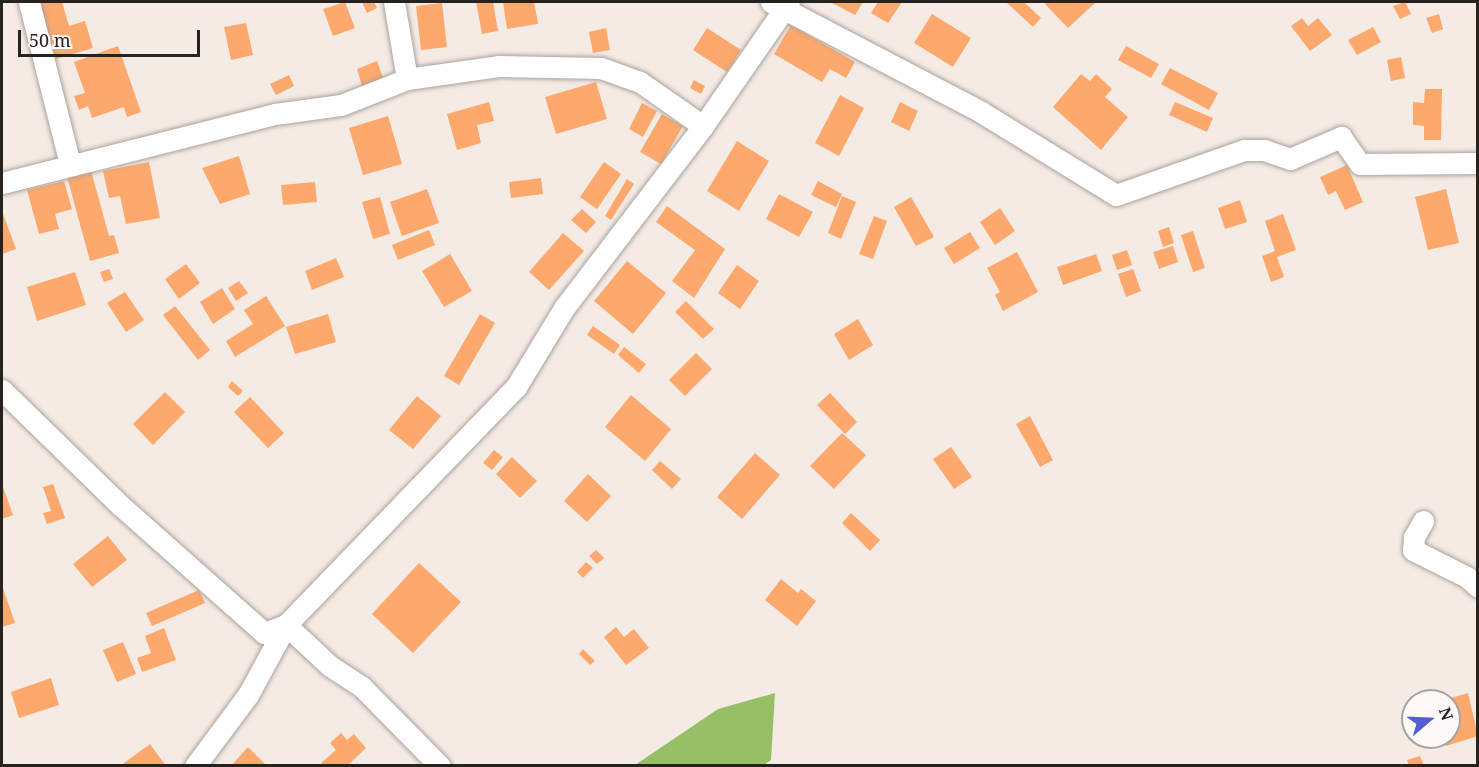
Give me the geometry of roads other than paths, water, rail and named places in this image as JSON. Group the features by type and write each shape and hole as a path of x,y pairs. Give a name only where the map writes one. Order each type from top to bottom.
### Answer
{"street":[{"path":"29,2 70,164"},
{"path":"394,2 407,79"},
{"path":"195,765 248,695 286,625 516,387 564,308 703,126 782,4 981,112 1116,195 1244,150 1264,150 1290,159 1341,137 1360,164 1478,163"},
{"path":"2,183 275,114 341,105 407,79 498,66 601,68 640,82 703,126"},
{"path":"2,390 120,505 264,633 286,625"},
{"path":"1423,520 1414,537 1413,550 1467,577 1478,587"},
{"path":"286,625 330,666 363,687 440,765"}]}
